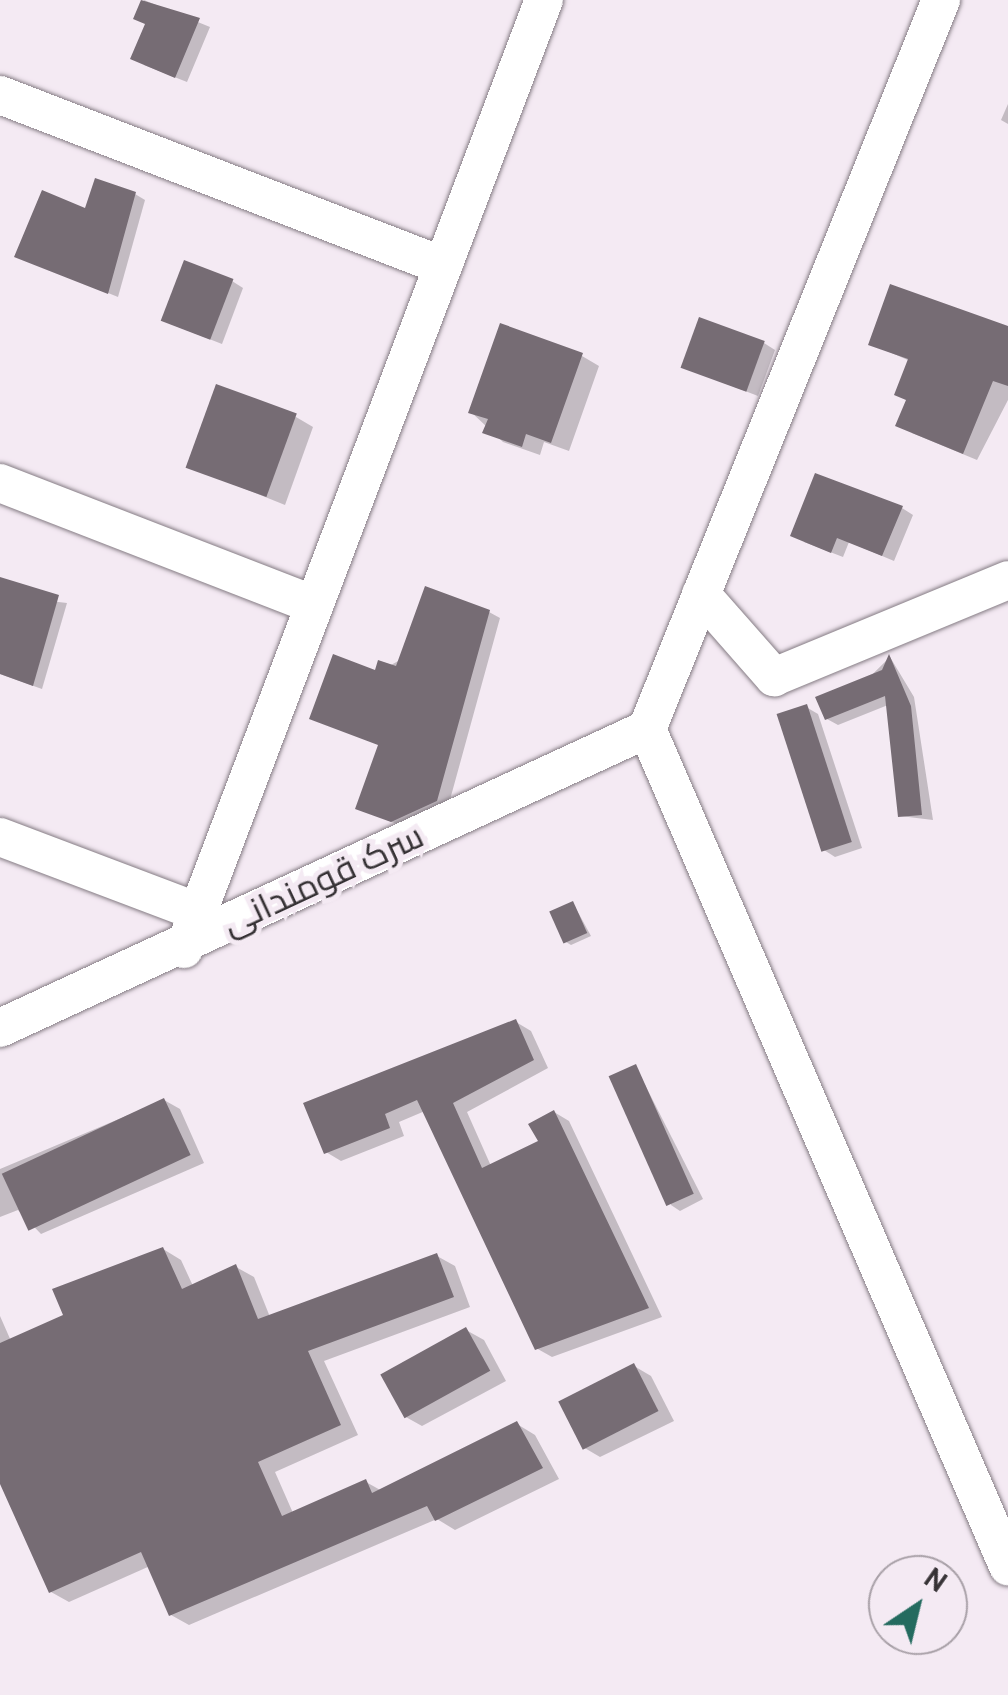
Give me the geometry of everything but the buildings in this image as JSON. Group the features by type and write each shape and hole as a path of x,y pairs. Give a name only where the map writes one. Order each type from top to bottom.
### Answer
{"street":[{"path":"184,949 544,0"},
{"path":"941,0 648,728 1008,1566"},
{"path":"0,95 443,266"},
{"path":"0,484 314,605"},
{"path":"702,594 774,677 1008,580"},
{"name":"سرک قومندانی","path":"0,1028 184,949 648,728"},
{"path":"0,837 196,911"}]}
